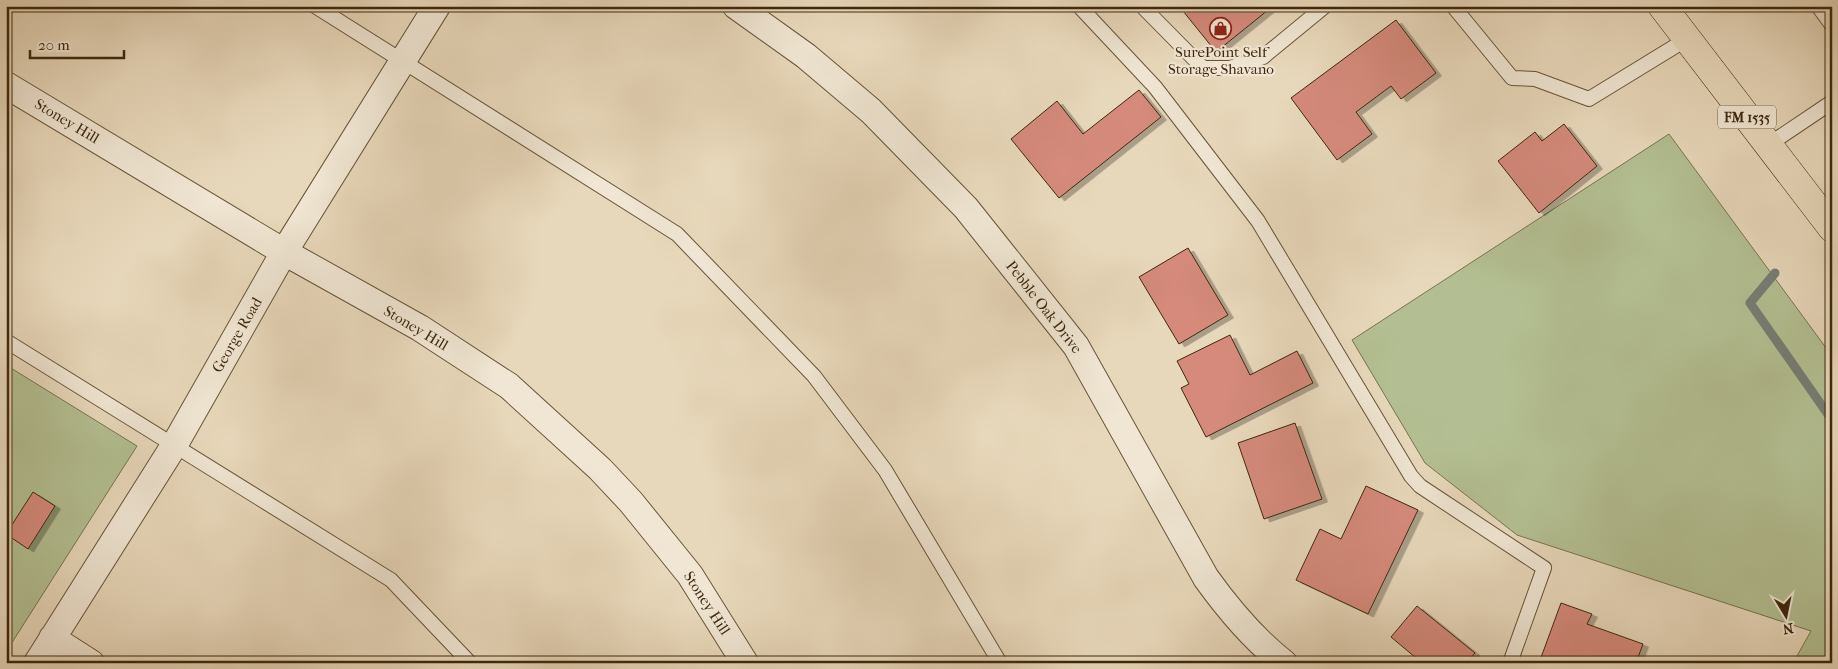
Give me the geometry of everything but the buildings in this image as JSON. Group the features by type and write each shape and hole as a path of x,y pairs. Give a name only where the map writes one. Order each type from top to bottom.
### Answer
{"main road":[{"name":"FM 1535","path":"1662,6 1832,228"}],"street":[{"name":"George Road","path":"37,663 176,444 284,252 437,6"},
{"name":"Pebble Oak Drive","path":"736,6 806,56 871,111 966,208 1076,346 1206,578 1230,611 1258,642 1284,663"},
{"name":"Stoney Hill","path":"6,85 284,252 420,328 508,386 600,469 631,502 690,575 746,663"},
{"path":"52,638 91,663"}],"lane":[{"path":"315,6 404,60 677,234 814,376 879,462 1000,663"},
{"path":"1078,6 1156,87 1258,221 1411,476 1420,486 1544,568 1510,663"},
{"path":"1142,6 1203,68 1230,68 1263,57 1325,6"},
{"path":"1453,6 1512,78 1535,79 1589,98 1687,39"},
{"path":"1818,6 1832,26"},
{"path":"1768,145 1832,102"},
{"path":"6,340 176,444 391,580 470,663"}],"green space":[{"path":"1669,134 1832,356 1832,663 1793,663 1811,631 1517,535 1425,463 1352,340"},
{"path":"6,365 137,446 6,652"}],"waterway":[{"path":"1775,273 1750,303 1832,420"}],"place":[{"name":"SurePoint Self Storage Shavano","path":"1221,29"}]}
